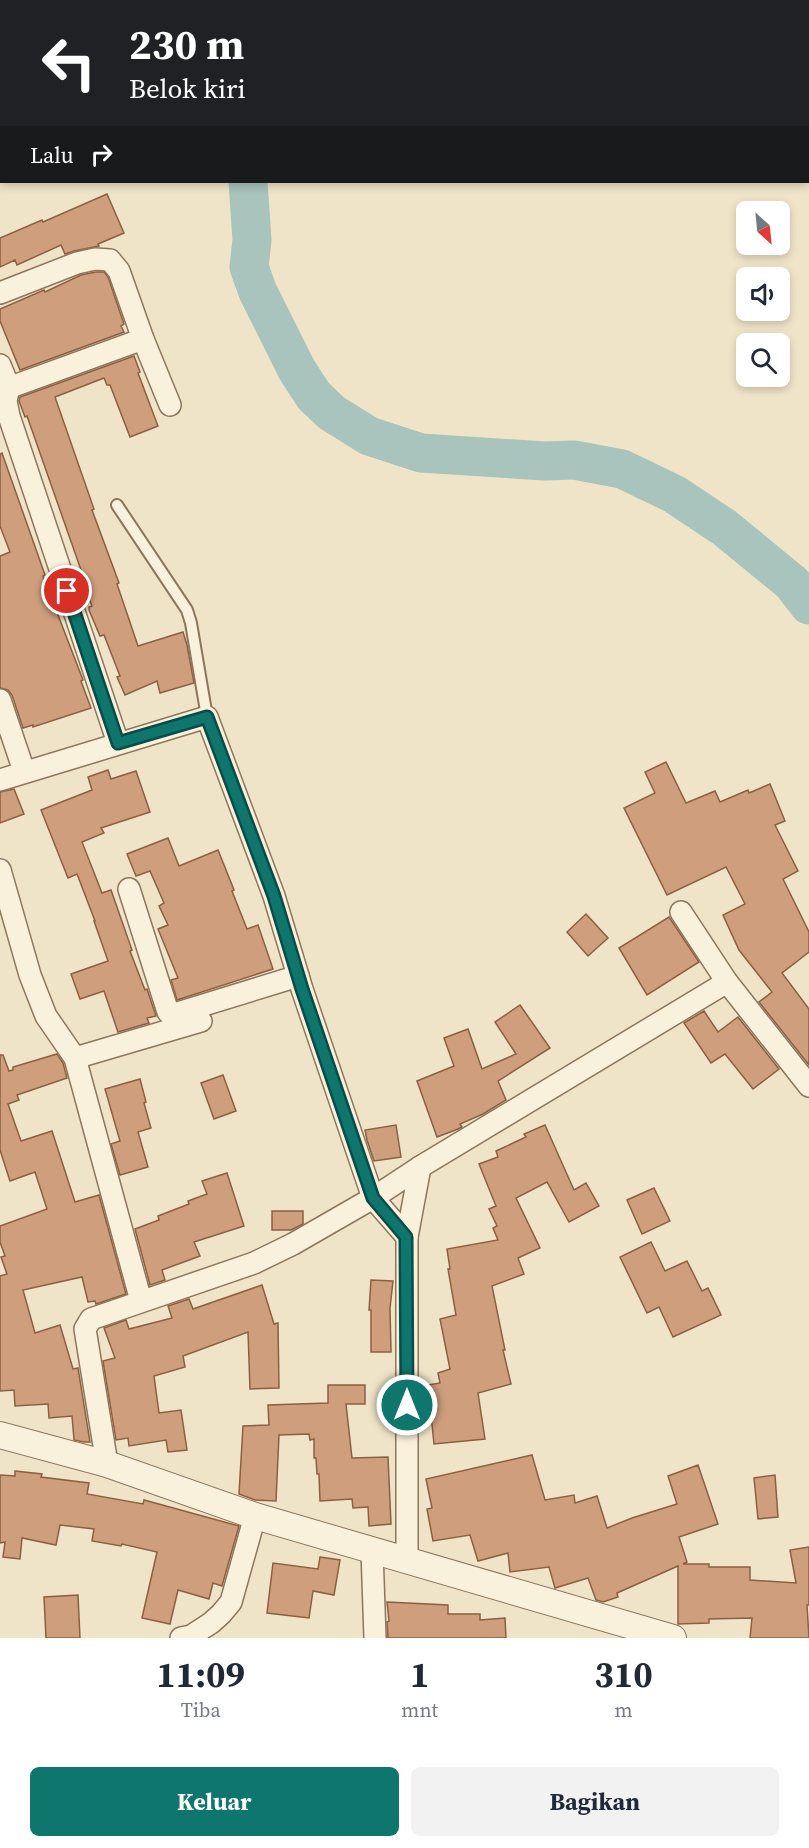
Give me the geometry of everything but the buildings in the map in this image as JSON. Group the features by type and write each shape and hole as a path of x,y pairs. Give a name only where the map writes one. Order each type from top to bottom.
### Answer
{"street":[{"path":"0,293 77,263 95,259 110,260 119,272 170,405"},
{"path":"4,389 143,339"},
{"path":"0,364 9,416 118,743"},
{"path":"0,700 24,771"},
{"path":"0,780 207,717 274,896 300,983 373,1198 406,1237"},
{"path":"0,870 30,975 46,1016 75,1058 141,1301"},
{"path":"129,889 168,1012 171,1015 300,983"},
{"path":"681,912 727,981 809,1086"},
{"path":"107,1464 85,1329 87,1323 96,1316 254,1263 293,1244 373,1198 420,1167 727,981"},
{"path":"75,1058 300,983"},
{"path":"407,1561 406,1237 420,1167"},
{"path":"0,1436 107,1464 255,1516 673,1638"},
{"path":"187,1637 211,1623 231,1602 255,1516"},
{"path":"372,1551 375,1638"}],"lane":[{"path":"117,505 187,610 207,717"}],"waterway":[{"path":"248,183 252,240 249,267 258,292 297,370 314,396 332,413 369,436 421,453 545,461 574,460 622,469 674,494 725,528 792,583 809,605"}],"route":[{"path":"67,591 118,743 207,717 274,896 302,989 373,1198 406,1237 407,1405"}]}
